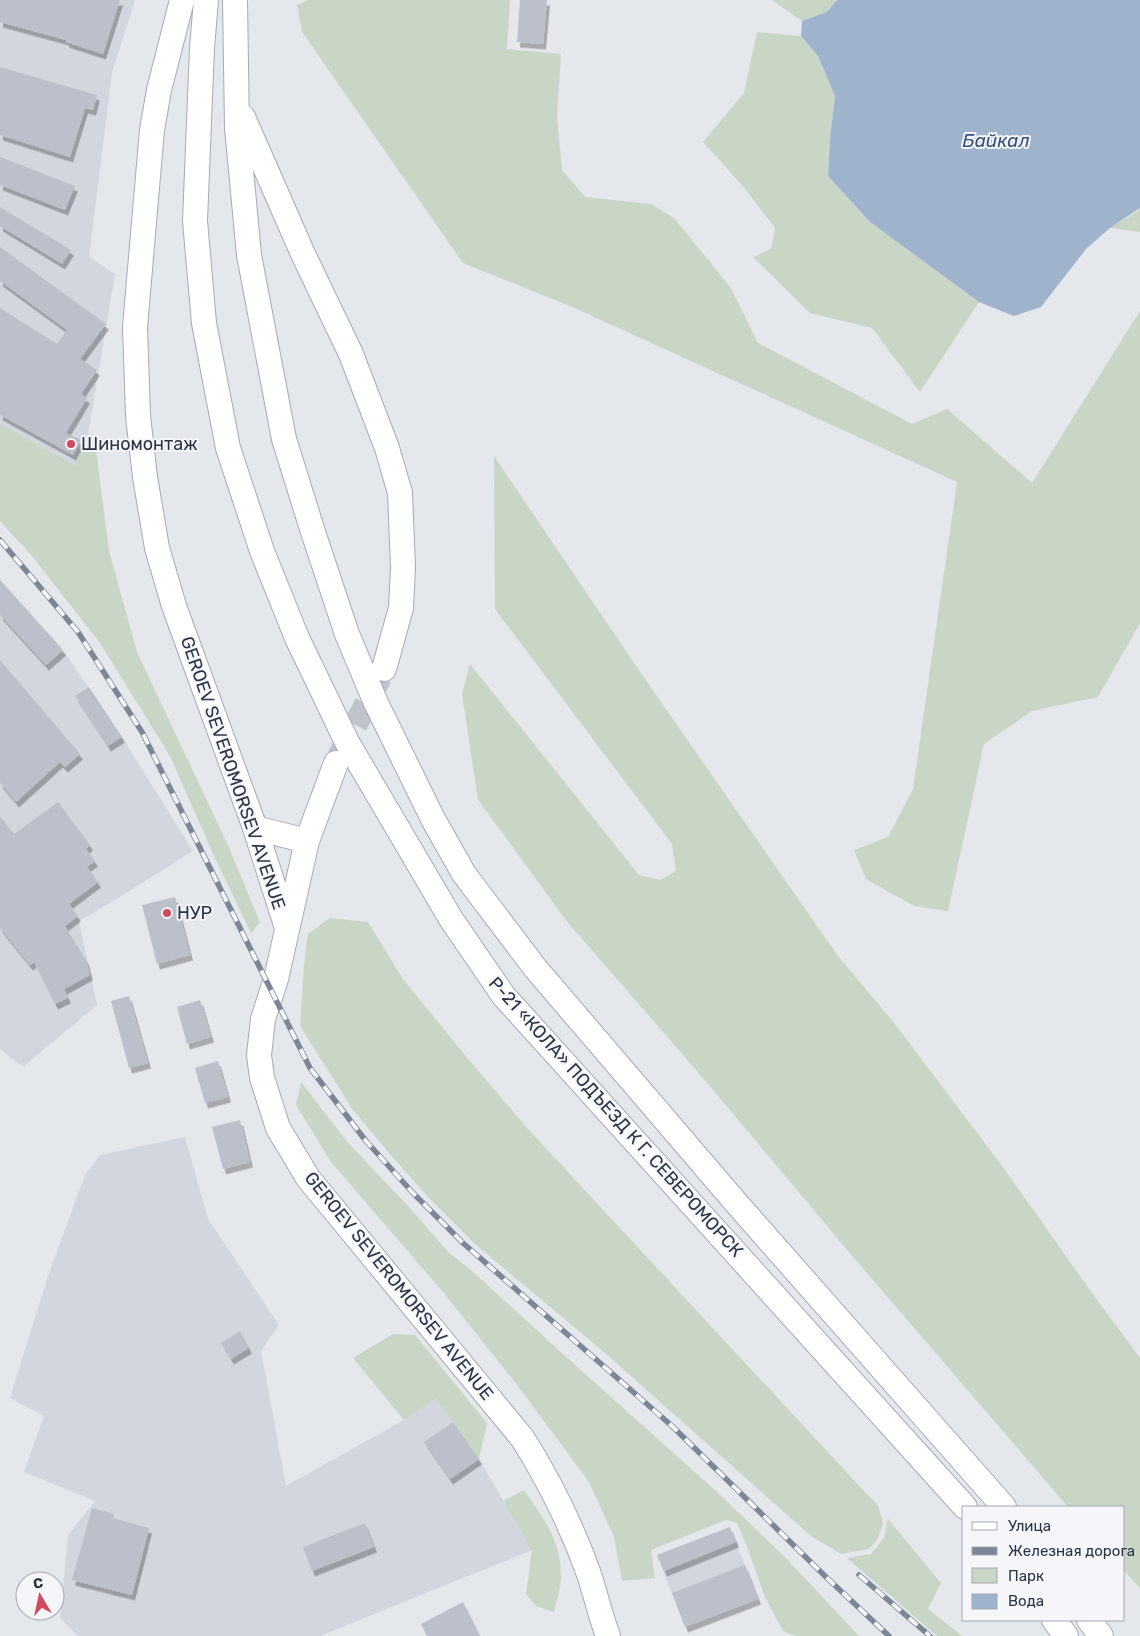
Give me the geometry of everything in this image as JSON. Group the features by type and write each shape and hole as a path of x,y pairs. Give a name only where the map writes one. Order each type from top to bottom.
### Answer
{"main road":[{"name":"GEROEV SEVEROMORSEV AVENUE","path":"182,0 159,90 152,130 135,327 138,416 145,477 157,548 174,606 256,828 287,929 276,979 263,1020 259,1055 262,1078 278,1128 308,1178 523,1439 542,1469 568,1523 589,1576 608,1636"},
{"name":"Р-21 «КОЛА» ПОДЪЕЗД К Г. СЕВЕРОМОРСК","path":"206,0 202,48 195,221 204,323 228,448 262,551 297,638 347,742 451,919 503,995 964,1506"},
{"name":"Р-21 «КОЛА» ПОДЪЕЗД К Г. СЕВЕРОМОРСК","path":"235,0 237,128 249,255 284,439 312,532 347,634 376,703 433,819 464,874 536,969 738,1205 1003,1506"},
{"path":"237,102 303,254 351,354 387,448 400,493 401,608 384,669"},
{"path":"287,929 306,841 336,762"},
{"path":"256,828 306,841"},
{"path":"1055,1621 1066,1636"},
{"path":"1090,1621 1101,1636"}],"shaded area":[{"path":"0,0 135,0 112,73 89,257 115,274 88,434 75,465 0,424"},
{"path":"0,580 63,650 122,737 193,851 79,921 97,1005 23,1067 0,1049"},
{"path":"185,1137 208,1219 279,1325 261,1351 286,1486 404,1420 436,1399 479,1459 532,1550 320,1636 78,1636 63,1621 65,1621 65,1571 68,1535 95,1501 24,1472 44,1416 10,1398 48,1276 85,1175 100,1155"},
{"path":"730,1527 758,1599 685,1627 657,1555"}],"green space":[{"path":"308,0 510,0 507,49 561,54 557,117 562,170 585,197 651,204 674,218 731,288 758,343 912,424 947,409 1032,483 1140,311 1140,623 1098,697 1032,711 984,744 948,911 914,906 866,879 854,850 888,837 913,789 957,482 570,306 463,263 302,32 297,5"},
{"path":"772,0 837,0 827,12 802,21"},
{"path":"757,32 801,36 818,56 835,96 828,176 870,222 979,302 920,392 872,328 810,313 753,257 771,249 775,228 742,185 703,142 744,93"},
{"path":"1140,208 1140,232 1110,228 1138,211"},
{"path":"0,424 75,465 88,434 95,442 109,551 137,652 227,843 260,922 251,933 214,856 170,756 100,643 32,556 0,521"},
{"path":"494,456 647,682 838,956 895,1024 1005,1170 1140,1358 1140,1588 1125,1572 1125,1506 1067,1506 854,1258 697,1071 569,924 478,800 462,694 470,664 639,875 660,880 676,871 672,844 495,609"},
{"path":"330,918 368,922 403,979 528,1129 878,1506 883,1523 878,1538 869,1549 841,1554 811,1536 605,1353 475,1244 427,1196 389,1153 353,1110 300,1026 308,934"},
{"path":"301,1082 349,1144 409,1207 449,1253 472,1271 716,1491 786,1558 859,1636 796,1636 783,1631 765,1597 737,1523 726,1520 651,1550 655,1578 622,1581 614,1537 589,1482 518,1386 443,1292 331,1162 296,1105"},
{"path":"393,1334 415,1335 487,1423 479,1459 436,1399 404,1420 353,1358"},
{"path":"524,1490 550,1530 558,1552 561,1581 554,1612 536,1606 526,1594 532,1550 503,1501"},
{"path":"888,1519 941,1583 928,1609 962,1636 937,1636 847,1558 871,1554 884,1538"}],"water":[{"name":"Байкал","path":"837,0 1140,0 1140,208 1110,228 1086,249 1041,307 1014,316 979,302 870,222 828,176 835,96 818,56 801,36 802,21 827,12"}],"building":[{"path":"0,0 120,0 103,54 66,42 66,40 0,22"},
{"path":"520,0 547,0 543,44 517,42"},
{"path":"0,67 97,95 93,110 85,108 70,157 0,135"},
{"path":"0,157 75,186 65,210 0,185"},
{"path":"0,207 71,250 62,264 0,226"},
{"path":"0,247 106,324 80,359 97,370 81,394 87,398 66,433 81,440 73,455 0,415 0,308 57,344 67,330 0,281"},
{"path":"0,580 63,650 46,665 0,615"},
{"path":"0,660 80,754 65,767 60,762 16,802 0,783"},
{"path":"89,687 122,737 108,746 75,696"},
{"path":"58,802 90,845 86,849 95,861 87,867 98,882 69,904 78,916 65,926 86,960 90,975 64,989 68,998 55,1004 34,962 30,965 0,928 0,816 14,834"},
{"path":"175,897 190,955 157,964 142,905"},
{"path":"129,996 148,1063 129,1068 111,1001"},
{"path":"200,1000 211,1037 187,1044 177,1007"},
{"path":"218,1061 228,1097 205,1103 195,1068"},
{"path":"240,1120 250,1162 223,1169 212,1127"},
{"path":"240,1331 249,1348 231,1359 221,1343"},
{"path":"453,1422 479,1459 450,1479 424,1442"},
{"path":"92,1508 114,1514 113,1518 149,1528 132,1595 72,1580"},
{"path":"365,1523 374,1547 312,1571 303,1547"},
{"path":"730,1527 736,1542 664,1571 657,1555"},
{"path":"745,1565 758,1599 685,1627 672,1593"},
{"path":"463,1602 480,1636 427,1636 421,1624"}],"tunnel":[{"path":"339,757 380,677"}],"railway":[{"path":"0,540 78,632 142,732 310,1068 366,1141 413,1193 463,1243 672,1426 889,1636"},
{"path":"859,1575 930,1636"}],"place":[{"name":"Шиномонтаж","path":"71,444"},
{"name":"НУР","path":"167,913"}]}
